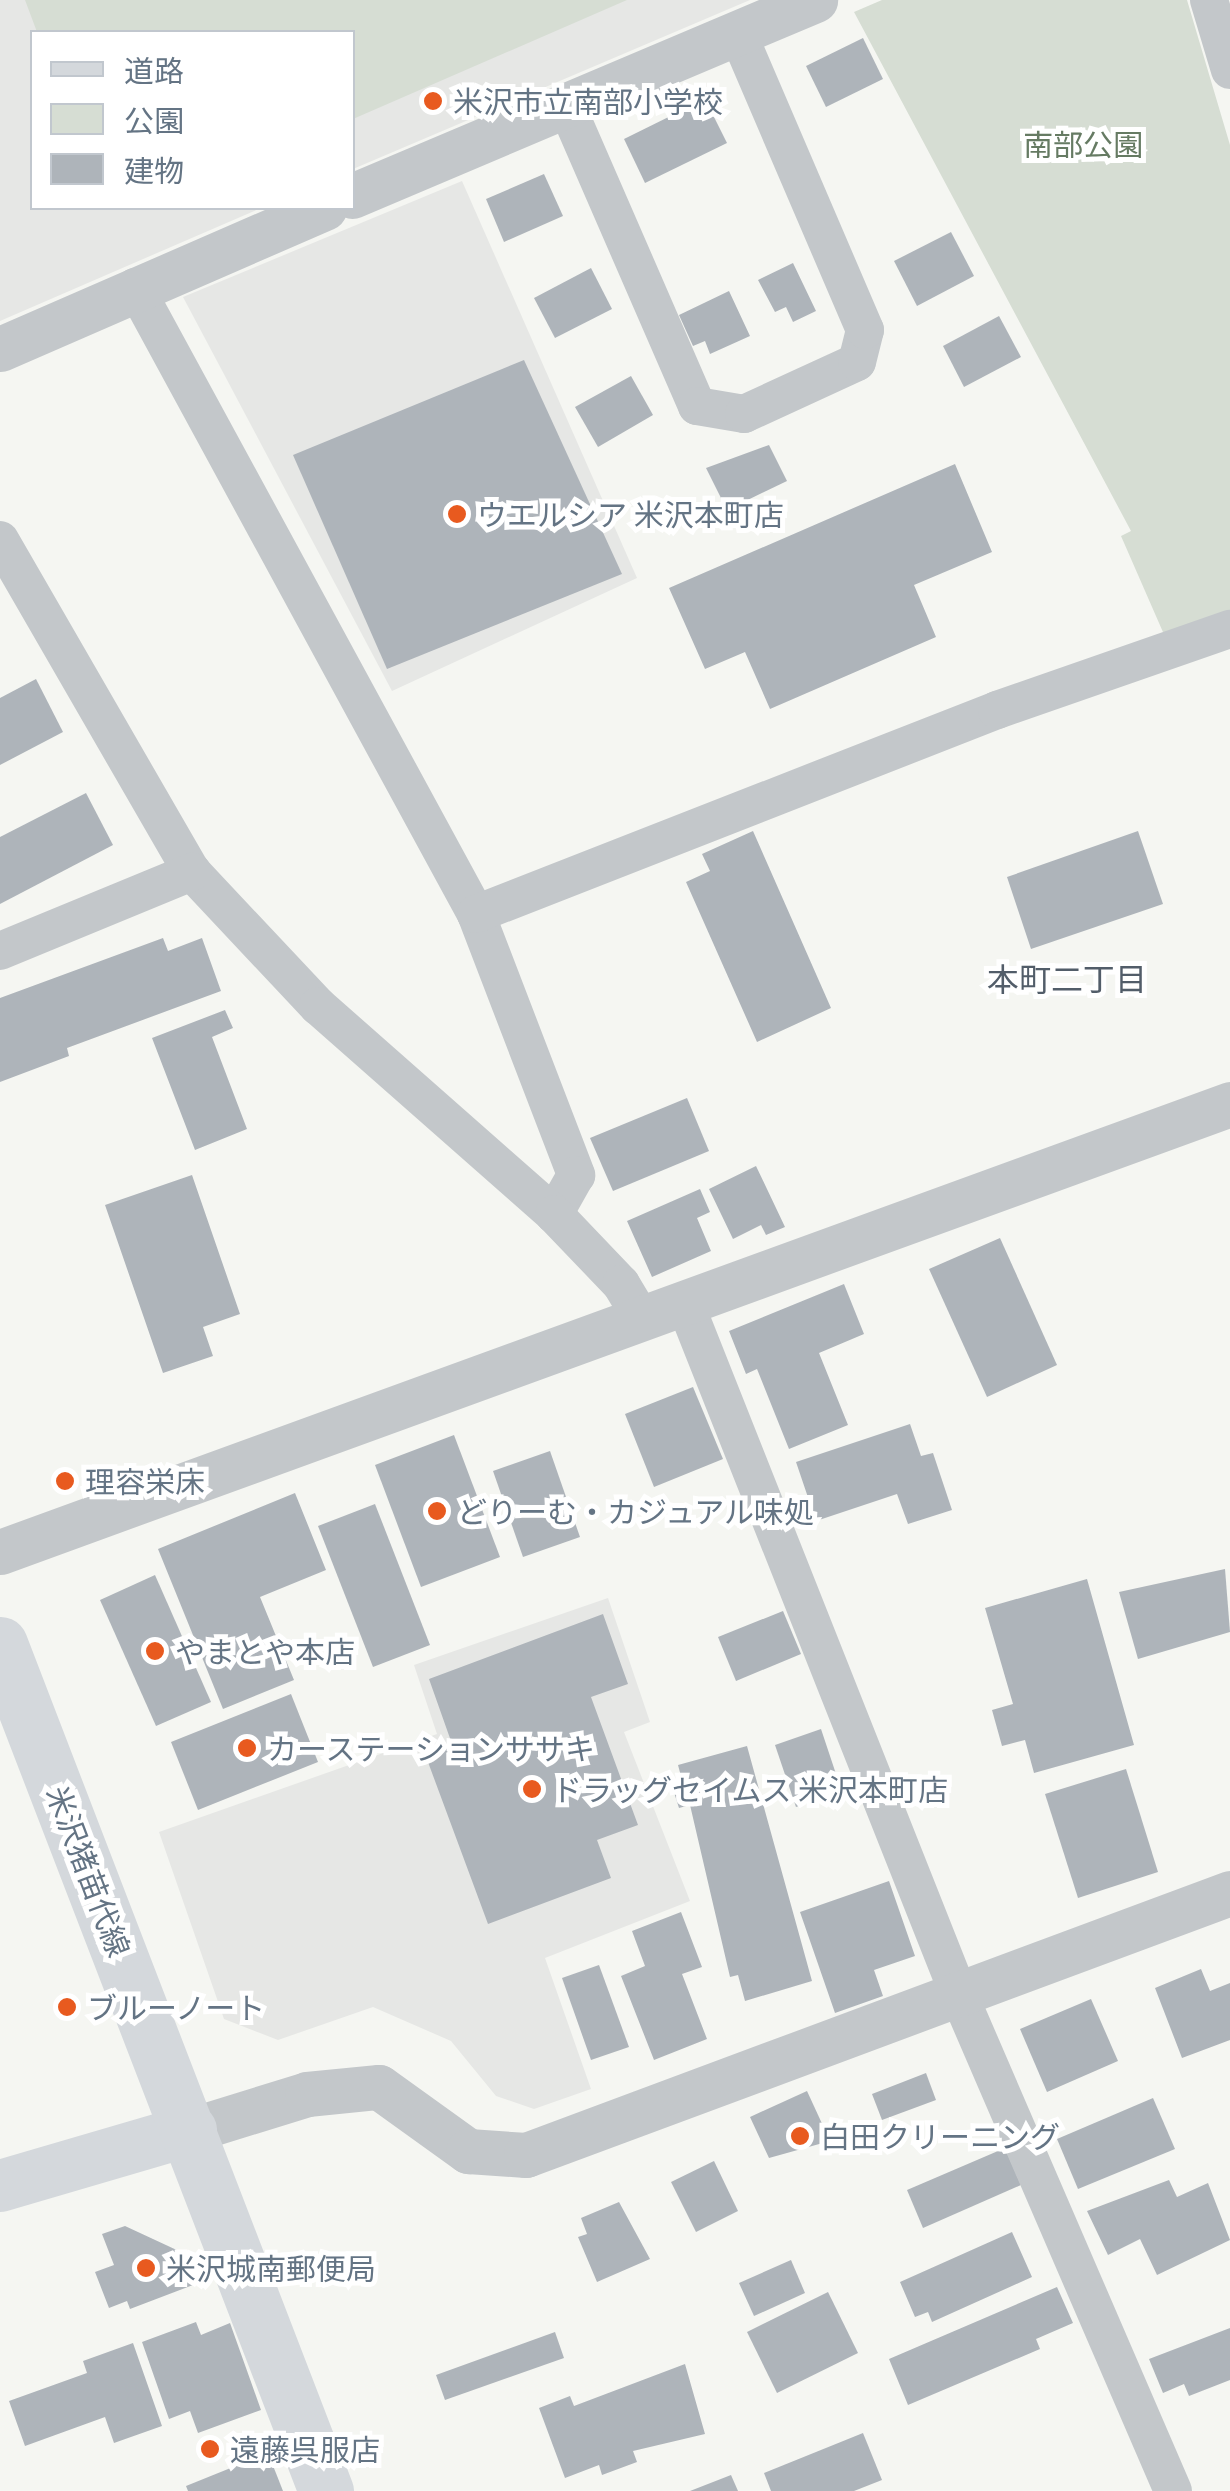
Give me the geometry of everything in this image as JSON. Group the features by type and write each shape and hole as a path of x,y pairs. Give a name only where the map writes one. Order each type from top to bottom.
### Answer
{"main road":[{"name":"米沢猪苗代線","path":"0,1644 326,2491"},
{"path":"0,2186 190,2130"}],"street":[{"path":"355,195 816,0"},
{"path":"1209,0 1230,70"},
{"path":"567,107 697,406 744,414 857,362 865,330 738,33"},
{"path":"0,349 135,287 320,210"},
{"path":"135,287 476,914 576,1175 554,1214"},
{"path":"0,540 192,872 318,1006 554,1214 621,1284 640,1317"},
{"path":"476,914 997,710 1230,629"},
{"path":"0,951 192,872"},
{"path":"0,1552 1230,1104"},
{"path":"684,1301 959,1994 1173,2491"},
{"path":"190,2130 307,2094 379,2087 468,2151 526,2155 1230,1893"}],"shaded area":[{"name":"米沢市立南部小学校","path":"0,0 750,0 355,168 355,30 30,30 30,210 256,210 0,321"},
{"path":"462,181 637,578 392,691 183,297"},
{"path":"608,1598 650,1722 624,1732 690,1901 545,1958 591,2089 534,2109 496,2096 451,2041 373,2007 278,2040 224,2019 159,1832 437,1734 414,1665"}],"green space":[{"path":"25,0 627,0 355,118 355,30 36,30"},
{"name":"南部公園","path":"882,0 1187,0 1230,145 1230,613 1166,639 1121,536 1131,531 854,12"}],"building":[{"path":"863,38 883,79 826,107 806,66"},
{"path":"705,99 727,143 645,183 624,139"},
{"path":"544,174 563,216 504,242 486,199"},
{"path":"951,232 974,276 917,306 894,261"},
{"path":"793,263 816,311 793,322 786,307 775,312 758,280"},
{"path":"591,268 612,309 555,338 534,298"},
{"path":"729,291 750,336 710,354 705,341 693,346 679,315"},
{"path":"999,316 1021,357 964,387 943,346"},
{"name":"ウエルシア 米沢本町店","path":"524,360 622,574 387,669 293,455"},
{"path":"631,376 653,415 598,447 575,407"},
{"path":"769,445 787,481 727,510 706,468"},
{"path":"955,464 992,552 914,585 936,637 770,709 745,652 705,669 669,588"},
{"path":"36,679 63,732 0,765 0,698"},
{"path":"86,793 113,845 0,904 0,837"},
{"path":"753,831 831,1008 757,1042 686,882 710,871 702,854"},
{"path":"1138,831 1163,904 1031,949 1007,877"},
{"path":"163,938 168,951 202,938 221,991 67,1048 69,1056 0,1082 0,998"},
{"path":"225,1010 233,1028 212,1037 247,1129 195,1150 152,1038"},
{"path":"687,1098 709,1151 613,1191 590,1138"},
{"path":"756,1166 785,1227 766,1235 761,1225 733,1239 709,1189"},
{"path":"192,1175 240,1314 203,1327 213,1356 163,1373 105,1205"},
{"path":"700,1189 710,1212 697,1218 711,1251 652,1277 627,1221"},
{"path":"1000,1238 1057,1365 987,1397 929,1269"},
{"path":"844,1284 864,1334 819,1353 848,1425 789,1449 757,1369 746,1374 729,1331"},
{"path":"693,1387 723,1459 654,1487 625,1414"},
{"path":"910,1424 921,1456 933,1453 952,1510 908,1524 897,1494 816,1521 796,1462"},
{"name":"どりーむ・カジュアル味処","path":"454,1435 500,1557 421,1587 375,1465"},
{"path":"550,1451 580,1537 523,1557 493,1471"},
{"path":"295,1493 326,1570 260,1597 294,1680 223,1709 158,1549"},
{"path":"375,1504 430,1645 373,1667 318,1526"},
{"path":"1225,1569 1230,1632 1138,1659 1119,1592"},
{"name":"やまとや本店","path":"155,1575 211,1702 156,1726 100,1600"},
{"path":"1087,1579 1134,1745 1034,1773 1025,1740 1002,1746 992,1710 1013,1704 985,1608"},
{"path":"783,1611 801,1654 736,1681 718,1637"},
{"name":"ドラッグセイムス 米沢本町店","path":"603,1614 628,1684 591,1697 638,1825 597,1840 611,1878 488,1924 425,1754 452,1744 429,1679"},
{"path":"291,1694 318,1762 198,1810 171,1742"},
{"path":"821,1729 842,1792 796,1807 775,1745"},
{"path":"747,1746 812,1981 745,2001 738,1975 730,1977 690,1805 679,1808 671,1783 682,1780 678,1765"},
{"path":"1126,1769 1158,1872 1078,1898 1045,1794"},
{"path":"889,1881 915,1956 874,1970 883,1996 835,2013 800,1912"},
{"path":"681,1912 702,1967 682,1974 707,2039 654,2060 621,1976 645,1966 632,1931"},
{"path":"599,1965 629,2047 591,2060 562,1978"},
{"path":"1201,1969 1210,1991 1230,1983 1230,2040 1182,2058 1155,1988"},
{"path":"1091,1999 1118,2061 1047,2092 1020,2029"},
{"path":"926,2073 936,2100 882,2120 872,2094"},
{"path":"807,2091 830,2141 769,2158 750,2117"},
{"path":"1153,2098 1175,2149 1078,2189 1057,2139"},
{"path":"1005,2148 1021,2185 923,2228 907,2190"},
{"path":"714,2161 738,2211 696,2232 671,2182"},
{"path":"1169,2180 1177,2197 1208,2183 1230,2240 1157,2275 1140,2239 1108,2255 1087,2211"},
{"path":"619,2202 650,2259 597,2282 578,2237 587,2234 581,2218"},
{"name":"米沢城南郵便局","path":"125,2226 181,2252 193,2285 130,2309 127,2301 109,2308 95,2272 114,2265 102,2234"},
{"path":"1012,2232 1032,2277 932,2322 928,2312 915,2317 900,2282"},
{"path":"791,2260 805,2293 754,2316 739,2283"},
{"path":"1057,2287 1073,2323 1036,2339 1040,2349 908,2405 889,2359"},
{"path":"828,2292 858,2353 777,2393 747,2332"},
{"path":"196,2322 201,2335 230,2323 261,2410 198,2433 190,2411 169,2419 142,2342"},
{"path":"1230,2328 1230,2380 1189,2396 1184,2384 1163,2393 1149,2359"},
{"path":"555,2332 564,2358 445,2400 436,2375"},
{"path":"133,2343 162,2426 114,2443 105,2417 25,2446 9,2401 87,2373 83,2361"},
{"path":"685,2364 705,2434 633,2451 637,2462 602,2475 599,2465 565,2478 539,2408 570,2396 574,2406"},
{"path":"863,2433 882,2480 854,2491 771,2491 764,2473"},
{"path":"268,2453 283,2491 188,2491 186,2486"},
{"path":"731,2475 738,2491 690,2491"}],"place":[{"name":"米沢市立南部小学校","path":"433,101"},
{"name":"ウエルシア 米沢本町店","path":"457,514"},
{"name":"理容栄床","path":"65,1481"},
{"name":"どりーむ・カジュアル味処","path":"437,1511"},
{"name":"やまとや本店","path":"155,1651"},
{"name":"カーステーションササキ","path":"247,1748"},
{"name":"ドラッグセイムス 米沢本町店","path":"532,1789"},
{"name":"ブルーノート","path":"67,2007"},
{"name":"白田クリーニング","path":"800,2136"},
{"name":"米沢城南郵便局","path":"146,2268"},
{"name":"遠藤呉服店","path":"210,2449"}],"district":[{"name":"本町二丁目","path":"1067,978"}]}
